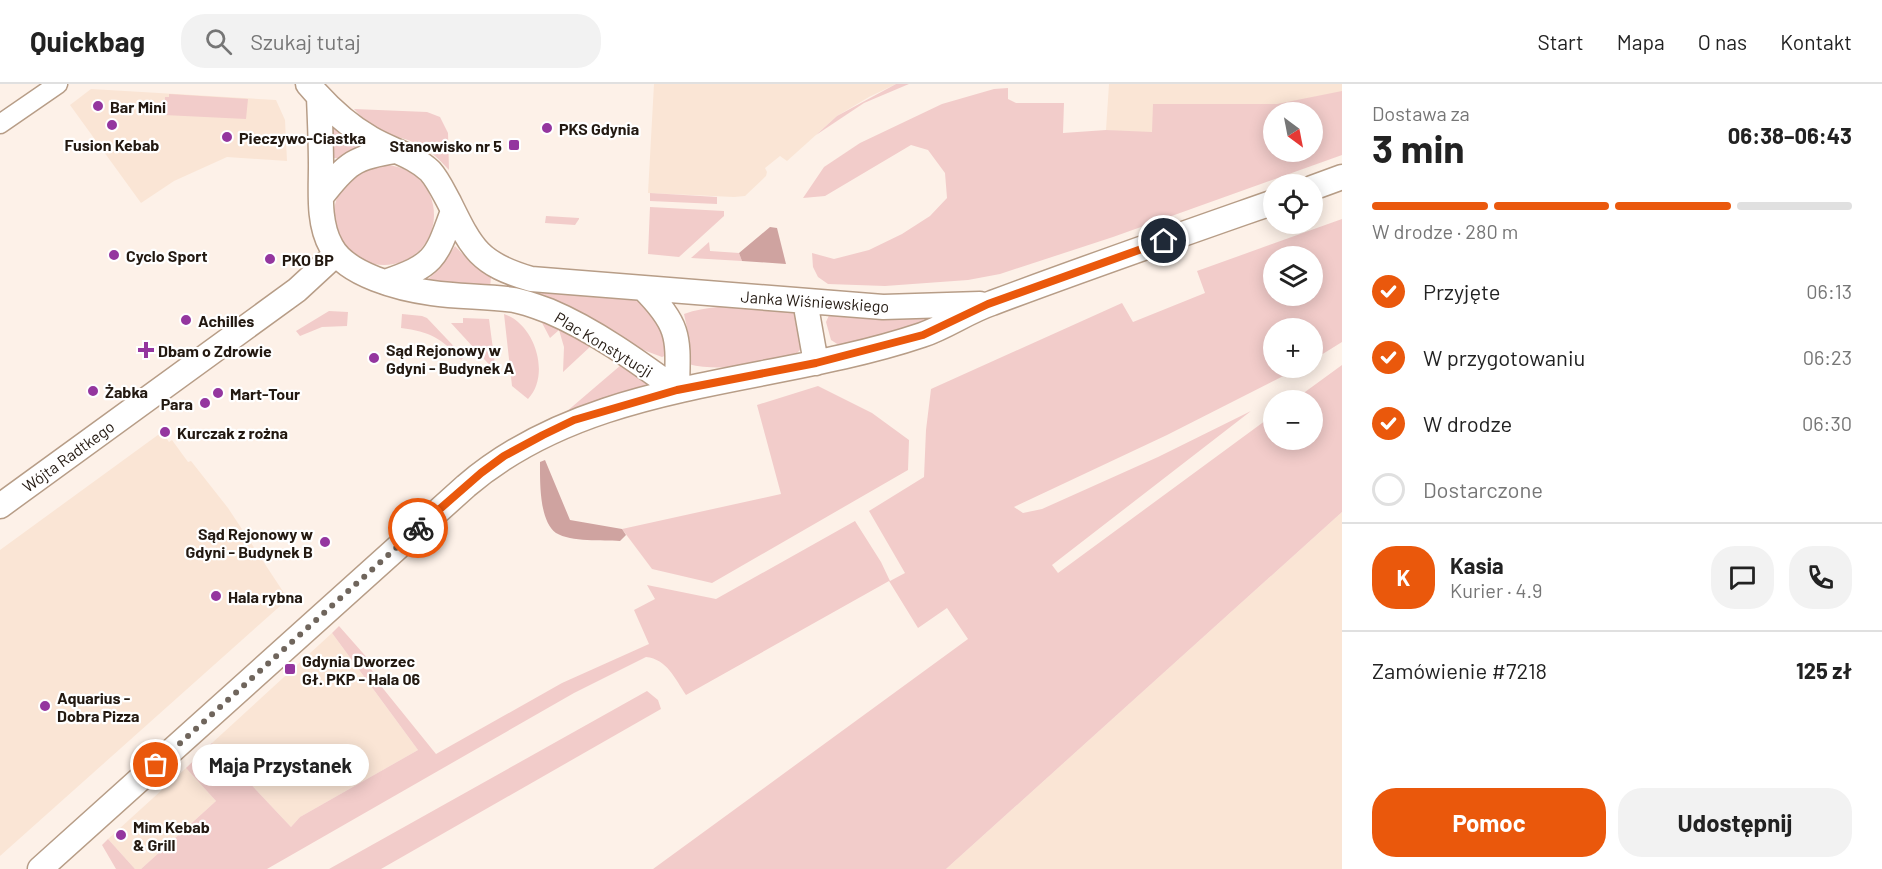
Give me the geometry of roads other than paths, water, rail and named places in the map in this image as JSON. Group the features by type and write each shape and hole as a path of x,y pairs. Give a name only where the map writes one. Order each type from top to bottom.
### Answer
{"main road":[{"path":"314,90 354,128 420,163 432,173 474,248 499,268 531,279 643,288 655,299 672,323 678,340 677,390"},
{"path":"314,90 325,232 336,254"},
{"path":"321,197 341,172 350,165 370,155 396,151"},
{"path":"1323,184 1342,177"},
{"name":"Janka Wiśniewskiego","path":"40,869 481,473 514,451 574,420 677,390 816,363 923,335 988,304 1263,206"},
{"path":"385,282 417,270 431,260 441,246 453,211"},
{"name":"Plac Konstytucji","path":"336,254 345,263 362,273 385,282 430,293 514,300 548,311 594,334 677,390"},
{"name":"Wójta Radtkego","path":"0,506 297,290 336,254"},
{"name":"Janka Wiśniewskiego","path":"643,288 883,307 988,304"},
{"path":"806,301 816,363"}],"street":[{"path":"0,124 58,84"}],"place":[{"name":"Bar Mini","path":"98,106"},
{"name":"Fusion Kebab","path":"112,125"},
{"name":"PKS Gdynia","path":"547,128"},
{"name":"Pieczywo-Ciastka","path":"227,137"},
{"name":"Stanowisko nr 5","path":"514,145"},
{"name":"Cyclo Sport","path":"114,255"},
{"name":"PKO BP","path":"270,259"},
{"name":"Achilles","path":"186,320"},
{"name":"Dbam o Zdrowie","path":"146,350"},
{"name":"Sąd Rejonowy w Gdyni - Budynek A","path":"374,358"},
{"name":"Żabka","path":"93,391"},
{"name":"Mart-Tour","path":"218,393"},
{"name":"Para","path":"205,403"},
{"name":"Kurczak z rożna","path":"165,432"},
{"name":"Sąd Rejonowy w Gdyni - Budynek B","path":"325,542"},
{"name":"Hala rybna","path":"216,596"},
{"name":"Gdynia Dworzec Gł. PKP - Hala 06","path":"290,669"},
{"name":"Aquarius - Dobra Pizza","path":"45,706"},
{"name":"Maja Przystanek","path":"156,765"},
{"name":"Mim Kebab & Grill","path":"121,835"}]}
